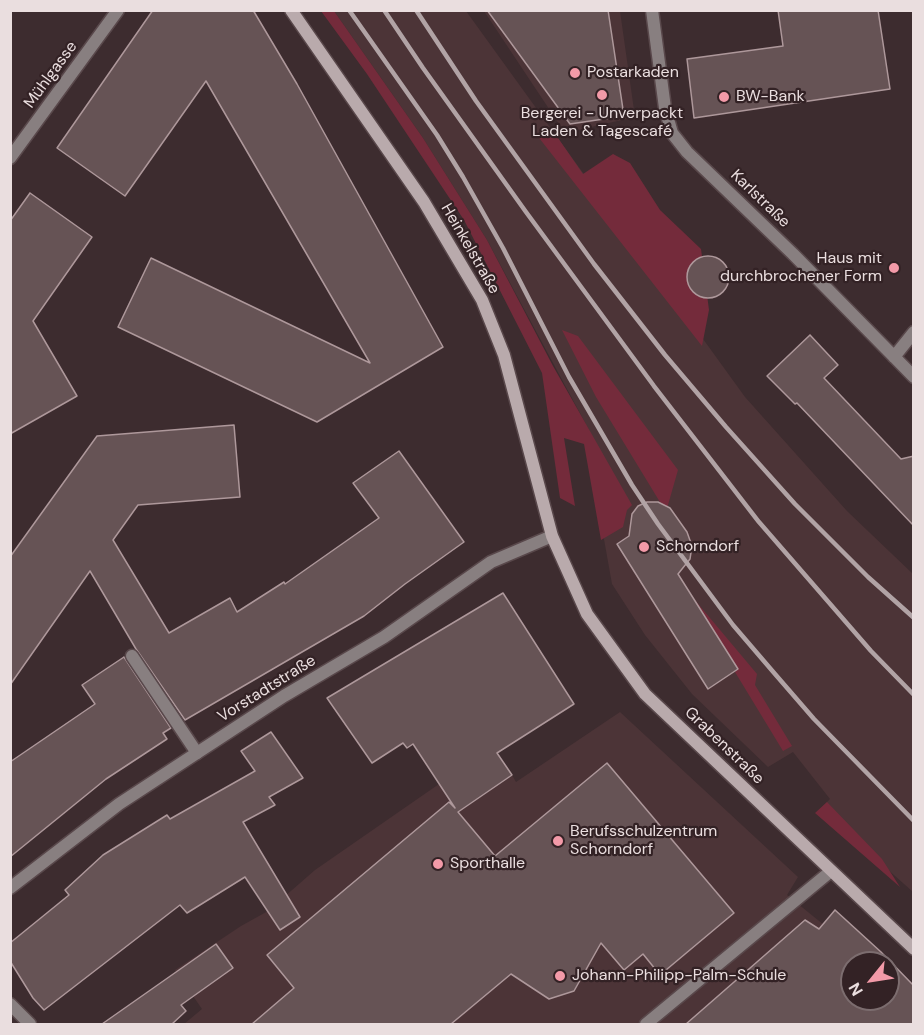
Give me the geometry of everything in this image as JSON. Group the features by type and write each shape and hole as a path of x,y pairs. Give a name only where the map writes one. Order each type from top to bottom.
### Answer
{"street":[{"name":"Mühlgasse","path":"10,159 118,10"},
{"name":"Heinkelstraße","path":"291,10 424,202 482,300 504,355 552,536"},
{"name":"Karlstraße","path":"652,10 665,108 672,133 687,152 793,254 914,377"},
{"path":"894,357 914,332"},
{"name":"Vorstadtstraße","path":"10,888 118,804 284,696 384,637 491,562 552,536"},
{"name":"Grabenstraße","path":"552,536 587,614 645,694 914,949"},
{"path":"132,656 197,753"},
{"path":"646,1024 831,871"},
{"path":"10,1004 30,1024"}],"shaded area":[{"path":"321,11 334,11 423,138 487,240 553,366 632,505 627,510 623,527 601,540 584,444 564,438 575,506 560,498 542,373 464,220 367,74"},
{"path":"334,11 466,11 745,397 847,511 913,574 913,892 820,809 830,799 793,752 768,767 692,694 645,635 612,584 600,517 589,430 487,240 423,138"},
{"name":"Postarkaden","path":"484,11 620,11 635,117 565,133"},
{"path":"536,134 558,138 583,174 613,154 630,163 660,210 701,249 709,310 702,346"},
{"path":"562,330 578,336 678,470 666,512 596,397"},
{"path":"694,599 757,674 755,685 792,746 783,751 735,672 738,669"},
{"name":"Berufsschulzentrum Schorndorf","path":"620,712 798,877 787,895 856,951 840,951 840,1011 900,1011 900,1007 913,1016 913,1024 184,1024 202,1009 175,970 268,911 315,870 439,784 458,812 512,775 516,782"},
{"path":"827,802 882,859 900,887 815,813"}],"building":[{"path":"153,10 253,10 297,84 443,347 317,422 118,327 151,258 370,363 206,81 125,196 57,148"},
{"name":"Postarkaden","path":"487,10 608,10 624,116 570,124"},
{"path":"778,10 878,10 890,89 694,118 687,59 783,46"},
{"path":"30,193 92,237 33,321 77,396 10,434 10,221"},
{"path":"708,256 723,262 729,277 723,292 708,298 693,292 687,277 693,262"},
{"path":"810,335 838,365 824,378 901,459 914,456 914,526 797,403 795,404 767,376"},
{"path":"234,425 240,497 138,505 113,540 169,633 230,598 237,612 284,582 285,584 379,518 353,483 399,451 464,542 364,616 185,720 136,649 90,571 10,685 10,557 97,436"},
{"path":"647,502 658,502 670,508 687,532 692,546 690,559 678,574 738,669 708,689 617,544 629,536 632,514 638,506"},
{"path":"503,593 574,704 497,753 512,775 458,812 495,856 607,763 734,913 660,975 643,954 624,970 601,943 574,991 549,999 511,974 451,1024 252,1024 294,988 267,955 449,802 455,808 413,744 407,748 403,743 372,763 327,698"},
{"path":"124,657 171,728 163,733 167,739 106,779 10,857 10,762 95,704 82,685"},
{"path":"271,732 303,778 269,797 275,805 243,822 300,917 280,930 245,877 187,913 180,905 44,1010 33,998 10,961 10,943 69,895 65,890 103,855 167,815 170,819 255,771 241,751"},
{"path":"835,910 880,951 840,951 840,1011 900,1011 900,972 914,986 914,1024 686,1024 805,920 819,929"},
{"path":"216,944 233,968 181,1005 186,1011 172,1024 102,1024"}],"railway":[{"path":"349,10 437,135 463,177 503,248 569,377 632,485 658,524 733,625 775,674 814,719 914,821"},
{"path":"384,10 526,212 654,386 759,522 871,651 914,695"},
{"path":"416,10 476,101 594,264 665,355 795,504 868,577 914,618"}],"place":[{"name":"Postarkaden","path":"575,73"},
{"name":"Bergerei - Unverpackt Laden & Tagescafé","path":"602,95"},
{"name":"BW-Bank","path":"724,97"},
{"name":"Haus mit durchbrochener Form","path":"894,268"},
{"name":"Schorndorf","path":"644,547"},
{"name":"Berufsschulzentrum Schorndorf","path":"558,841"},
{"name":"Sporthalle","path":"438,864"},
{"name":"Johann-Philipp-Palm-Schule","path":"560,976"}]}
